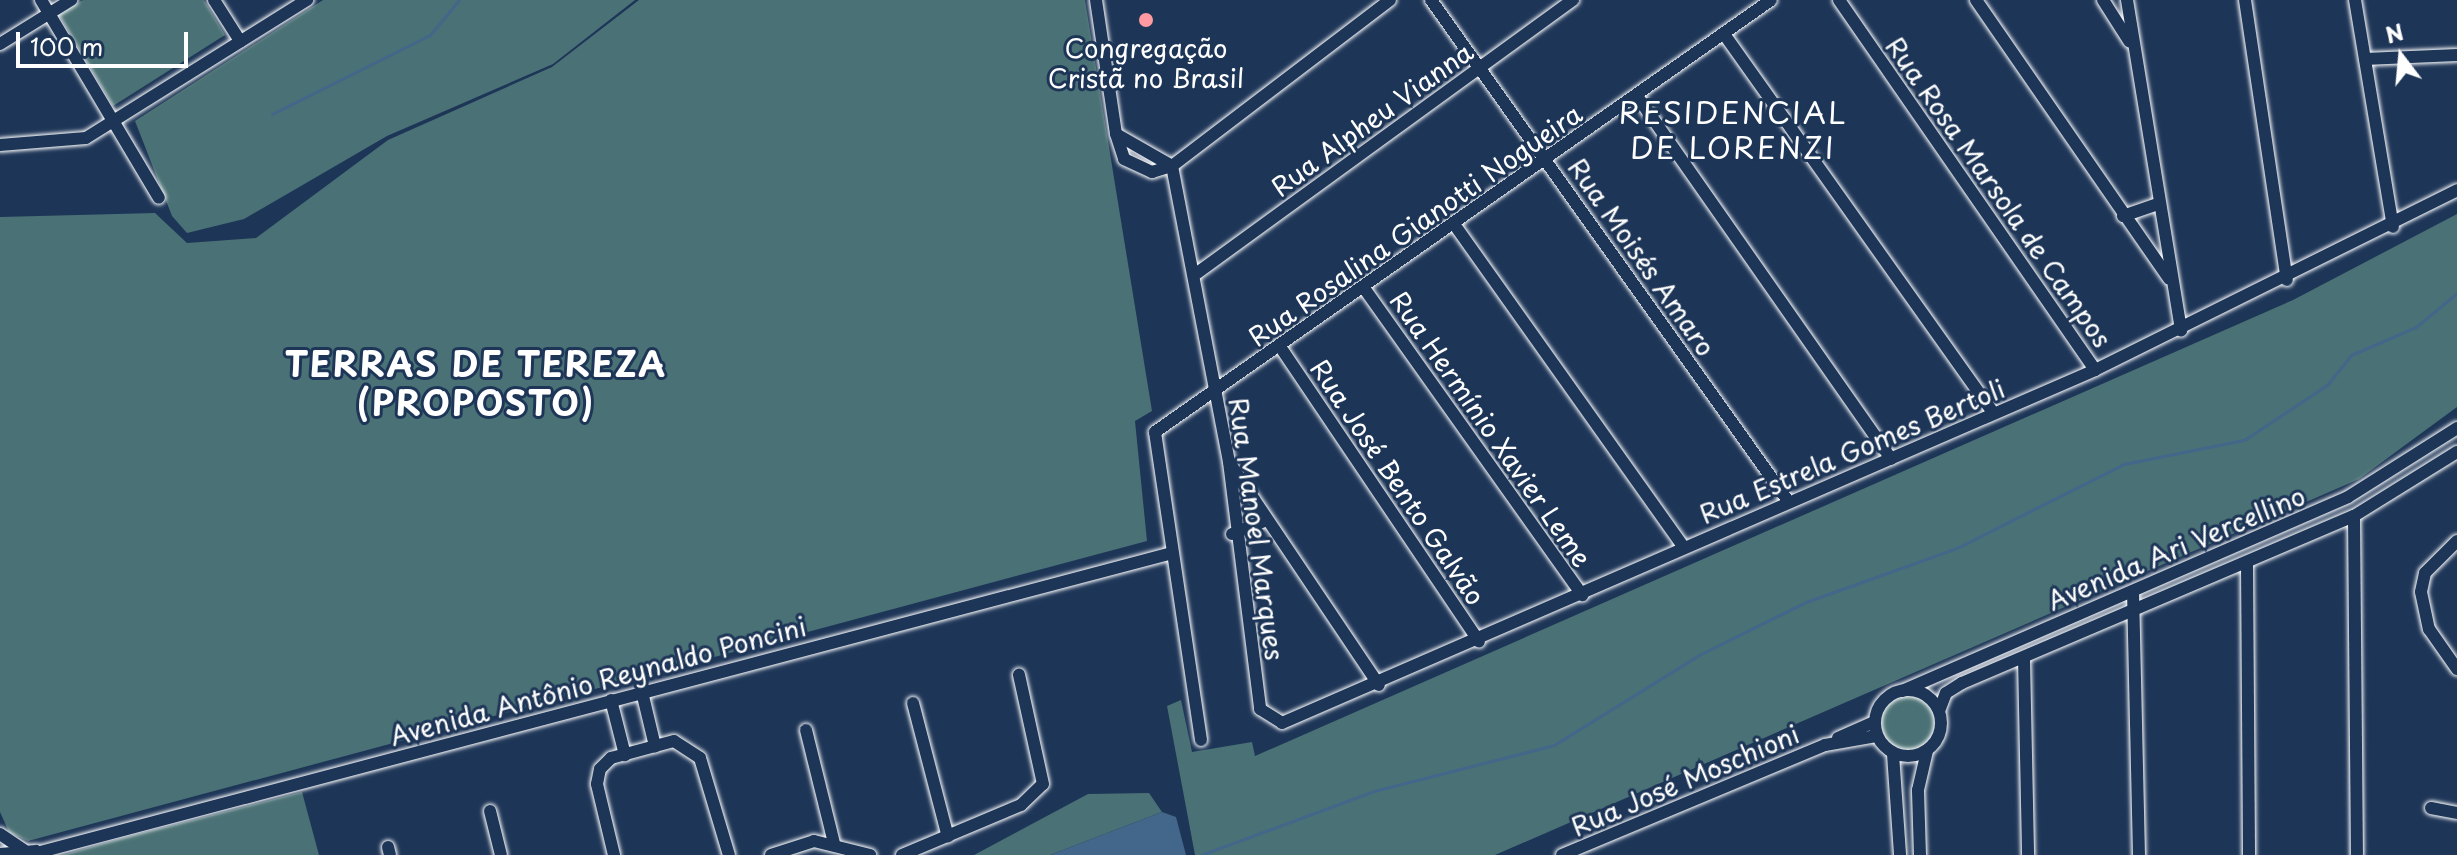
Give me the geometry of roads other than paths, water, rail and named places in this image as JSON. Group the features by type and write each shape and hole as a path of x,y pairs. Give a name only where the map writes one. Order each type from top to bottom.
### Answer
{"street":[{"path":"41,0 159,198"},
{"path":"0,44 71,0"},
{"path":"214,0 240,41"},
{"path":"0,145 79,141 111,118 307,0"},
{"path":"1096,0 1116,134 1172,166 1390,0"},
{"name":"Rua Moisés Amaro","path":"1431,0 1788,501"},
{"name":"Rua Alpheu Vianna","path":"1197,273 1573,0"},
{"name":"Rua Rosalina Gianotti Nogueira","path":"1168,554 1153,450 1160,427 1281,348 1771,0"},
{"name":"Rua Rosa Marsola de Campos","path":"1839,0 2095,370"},
{"path":"1976,0 2169,279"},
{"path":"2103,0 2132,46"},
{"path":"2127,0 2169,279 2181,331"},
{"path":"2245,0 2287,280"},
{"path":"2355,0 2393,227"},
{"path":"1724,34 1993,413"},
{"path":"2365,59 2457,55"},
{"path":"1637,96 1891,459"},
{"name":"Rua Manoel Marques","path":"1172,166 1197,273 1229,462 1232,534 1260,709"},
{"name":"Rua Estrela Gomes Bertoli","path":"1260,709 1282,723 1379,685 1788,501 2181,331 2393,227 2457,190"},
{"path":"2123,216 2157,204"},
{"path":"1454,224 1684,548"},
{"name":"Rua Hermínio Xavier Leme","path":"1364,288 1582,595"},
{"name":"Rua José Bento Galvão","path":"1281,348 1479,641"},
{"name":"Avenida Ari Vercellino","path":"1902,691 2133,591 2410,462 2457,428"},
{"name":"Avenida Ari Vercellino","path":"1939,711 1952,688 2354,516 2421,479 2457,452"},
{"path":"1229,462 1264,521 1379,685"},
{"path":"2410,462 2421,479"},
{"path":"2354,516 2357,855"},
{"path":"1232,534 1264,521"},
{"path":"2457,541 2438,555 2425,573 2423,613 2457,669"},
{"path":"1168,554 1201,740"},
{"name":"Avenida Antônio Reynaldo Poncini","path":"0,854 31,852 1168,554"},
{"path":"2247,564 2249,855"},
{"path":"2133,591 2139,855"},
{"path":"2024,659 2028,855"},
{"path":"902,855 1021,805 1043,784 1019,675"},
{"path":"1900,855 1893,754 1875,729 1880,705 1902,691 1920,692 1939,711 1940,733 1927,751 1919,774 1923,852"},
{"path":"642,692 655,746"},
{"path":"611,700 625,755"},
{"path":"913,703 948,837"},
{"name":"Rua José Moschioni","path":"1562,855 1825,745 1875,729"},
{"path":"806,730 834,843"},
{"path":"614,855 597,784 600,769 625,755 655,746 689,745 700,758 729,855"},
{"path":"1893,754 1927,751"},
{"path":"2431,808 2457,813"},
{"path":"490,811 501,855"},
{"path":"0,834 31,852"},
{"path":"771,855 797,845 834,843 870,855"}],"water":[{"path":"1162,812 1176,817 1186,855 1050,855"}],"waterway":[{"path":"272,114 430,35 459,0"},
{"path":"1201,855 1374,791 1554,745 1699,655 1806,602 1957,548 2124,464 2244,440 2327,385 2351,355 2416,327 2457,293"}],"place":[{"name":"Congregação Cristã no Brasil","path":"1146,20"}],"district":[{"name":"RESIDENCIAL DE LORENZI","path":"1733,129"},
{"name":"TERRAS DE TEREZA (PROPOSTO)","path":"476,382"}]}
